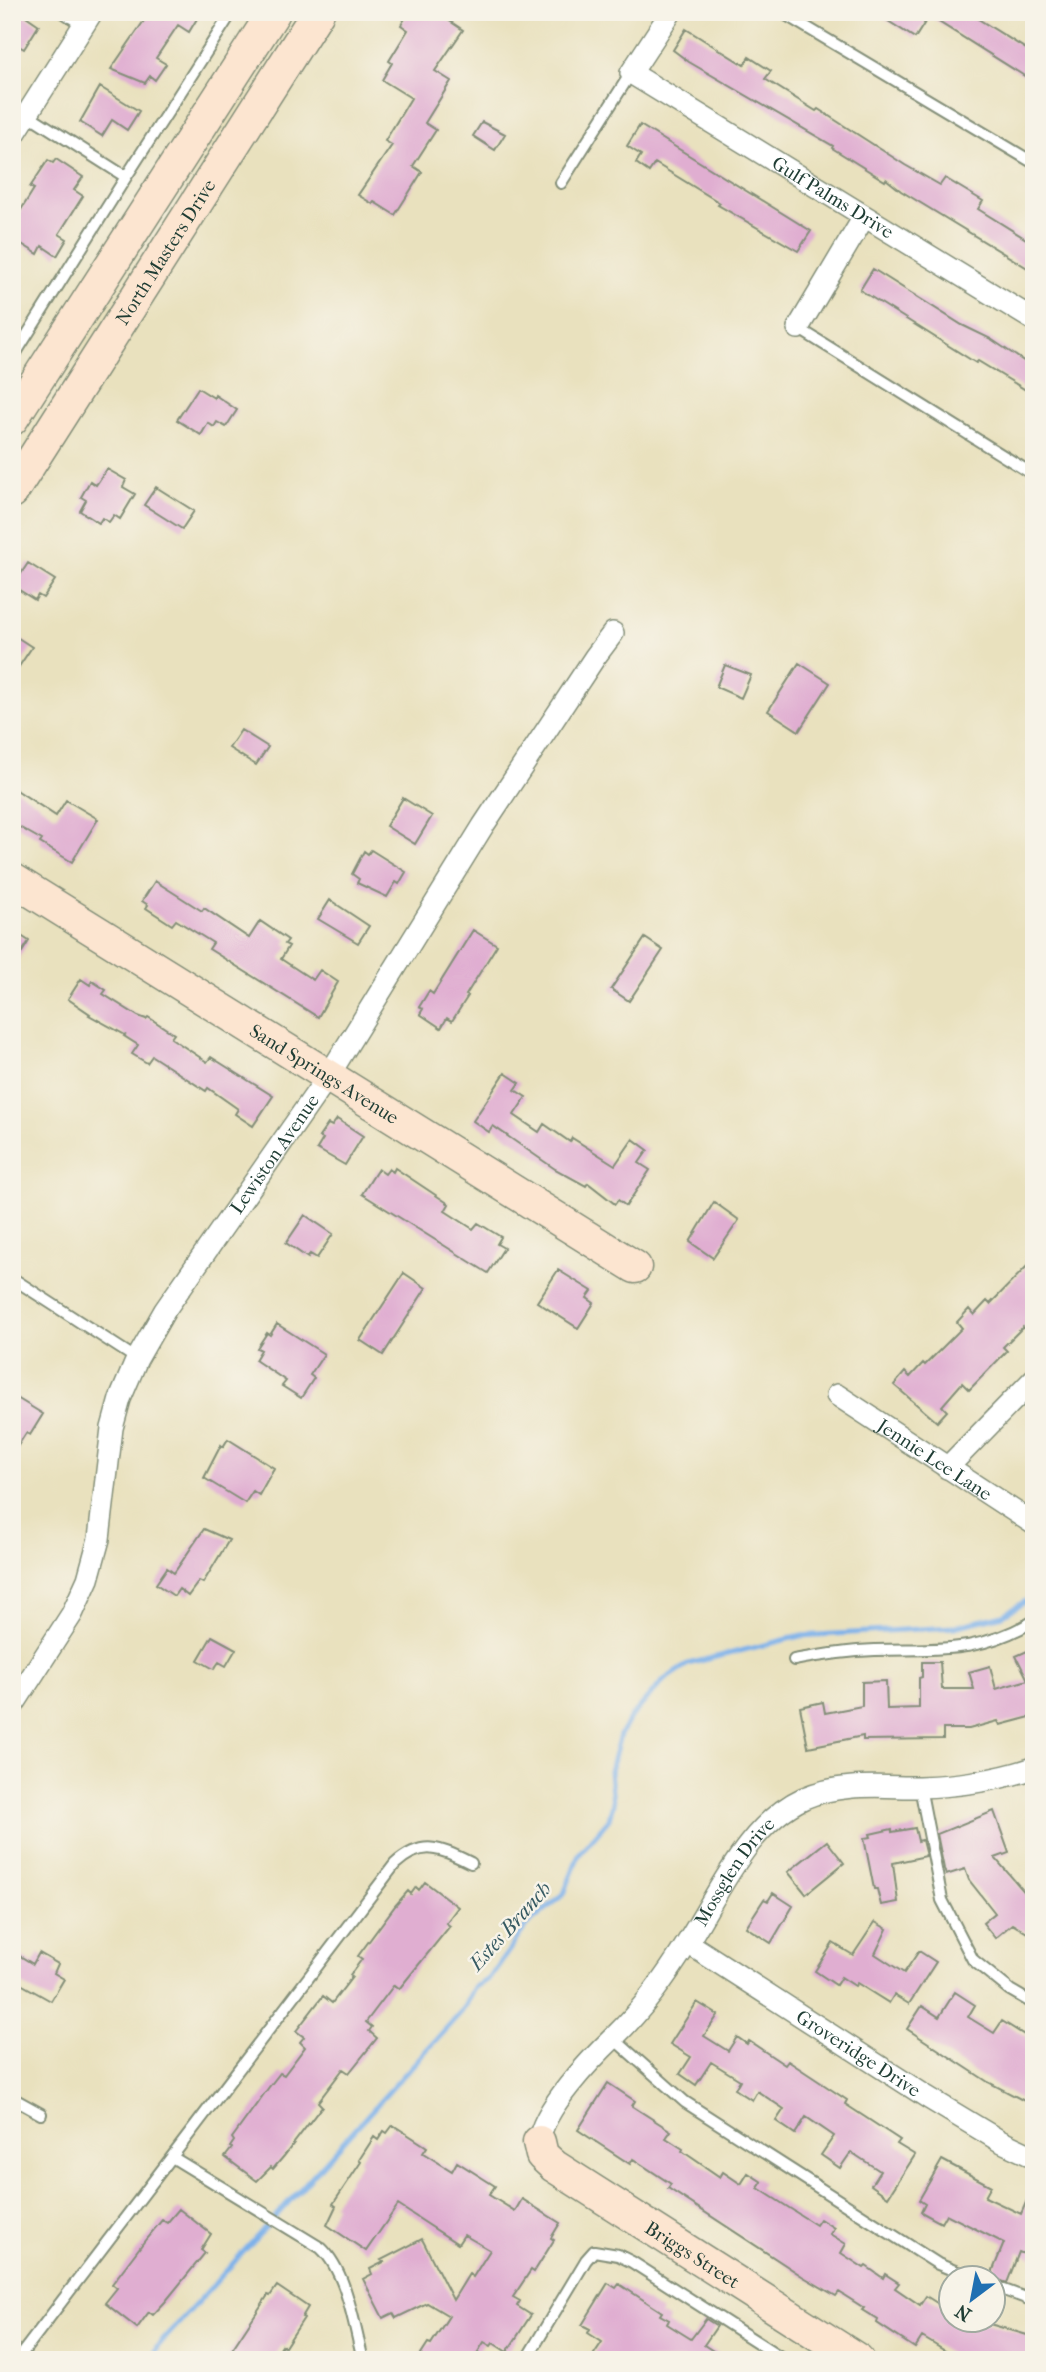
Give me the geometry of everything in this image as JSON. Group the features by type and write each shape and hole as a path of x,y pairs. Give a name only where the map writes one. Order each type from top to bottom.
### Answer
{"street":[{"path":"631,73 671,12"},
{"path":"273,13 312,23"},
{"name":"North Masters Drive","path":"12,419 273,13"},
{"path":"19,122 88,19"},
{"name":"North Masters Drive","path":"12,492 312,23"},
{"name":"Gulf Palms Drive","path":"631,73 1034,320"},
{"path":"798,328 864,217"},
{"path":"64,339 97,360"},
{"name":"Lewiston Avenue","path":"12,1707 72,1614 88,1579 99,1539 112,1428 120,1399 137,1359 165,1310 328,1075 483,827 614,633"},
{"name":"Sand Springs Avenue","path":"12,879 635,1267"},
{"path":"947,1468 1034,1379"},
{"name":"Jennie Lee Lane","path":"836,1395 1034,1524"},
{"name":"Mossglen Drive","path":"539,2142 543,2125 576,2075 653,1994 688,1943 741,1855 766,1825 788,1807 806,1797 828,1791 864,1786 920,1787 1033,1771"},
{"name":"Groveridge Drive","path":"688,1943 927,2097 1000,2141 1034,2157"},
{"name":"Briggs Street","path":"539,2142 542,2155 554,2166 858,2360"}],"lane":[{"path":"63,12 88,19"},
{"path":"12,359 232,12"},
{"path":"781,12 1034,163"},
{"path":"561,183 631,73"},
{"path":"19,122 127,177"},
{"path":"798,328 1034,475"},
{"path":"12,1278 137,1359"},
{"path":"794,1660 842,1652 938,1650 978,1645 1015,1632 1034,1621"},
{"path":"920,1787 942,1900 973,1960 1010,1990 1034,2004"},
{"path":"17,2360 395,1864 409,1851 422,1848 443,1850 471,1863"},
{"path":"613,2038 685,2102 938,2264"},
{"path":"12,2098 41,2114"},
{"path":"172,2157 298,2233 329,2255 342,2281 363,2360"},
{"path":"527,2360 586,2260 594,2251 618,2255 632,2262 785,2360"},
{"path":"1007,2291 1034,2301"}],"building":[{"path":"12,12 20,12 39,25 24,49 12,42"},
{"path":"150,12 201,12 189,32 178,25 156,58 166,64 155,80 150,76 145,83 111,69"},
{"path":"409,12 436,12 463,30 435,71 451,81 425,123 436,130 413,166 422,172 395,215 358,195 392,145 385,141 411,98 382,80 392,63 389,61 408,30 401,25"},
{"path":"874,12 967,12 1034,54 1034,82 929,16 915,38"},
{"path":"686,29 744,65 749,57 771,71 765,79 816,111 818,109 905,165 940,185 945,178 983,201 978,209 1034,244 1034,272 832,148 833,146 689,62 673,50"},
{"path":"100,87 139,111 127,130 112,120 102,136 80,122"},
{"path":"482,122 505,134 495,150 473,136"},
{"path":"640,125 811,231 798,251 718,205 720,203 655,163 649,172 636,163 641,155 627,146"},
{"path":"56,159 83,177 74,190 83,196 59,234 67,239 57,256 42,246 38,254 12,238 12,220 34,189 30,187 48,160 53,163"},
{"path":"873,269 962,325 991,339 1034,368 1034,395 978,361 976,363 860,290"},
{"path":"198,388 214,398 215,395 237,410 226,427 217,422 214,427 208,423 201,435 177,420"},
{"path":"107,469 126,480 123,487 135,494 120,519 114,515 109,522 102,518 99,523 80,511 86,500 81,497 90,481 96,485"},
{"path":"156,487 194,511 182,529 144,505"},
{"path":"28,563 55,580 43,598 38,595 35,600 13,586"},
{"path":"12,634 32,647 12,677"},
{"path":"799,663 830,683 799,731 768,711"},
{"path":"725,665 751,675 741,698 716,687"},
{"path":"241,730 268,747 256,765 229,748"},
{"path":"12,787 56,816 66,800 98,819 72,862 12,823"},
{"path":"403,798 432,816 415,844 386,826"},
{"path":"371,850 406,872 387,897 357,883 359,879 352,874 364,851 368,854"},
{"path":"155,881 202,911 204,908 249,938 260,921 288,940 285,944 289,946 281,959 313,980 320,970 338,982 318,1017 209,949 213,943 176,920 172,925 146,908 148,905 142,901"},
{"path":"330,900 369,926 358,943 318,919"},
{"path":"12,930 29,941 12,968"},
{"path":"473,930 497,945 452,1021 447,1018 441,1028 420,1014 423,1009 419,1007 429,991 433,994"},
{"path":"645,938 663,950 629,1001 611,989"},
{"path":"81,979 90,985 92,981 106,990 103,994 174,1034 171,1038 207,1062 211,1057 273,1096 253,1126 235,1114 238,1109 208,1088 206,1091 152,1056 147,1063 132,1054 138,1045 68,999"},
{"path":"505,1073 520,1083 515,1090 526,1097 514,1115 539,1132 544,1124 570,1142 572,1138 615,1165 633,1139 648,1150 639,1163 650,1170 626,1206 618,1200 615,1204 588,1183 586,1186 555,1169 493,1126 489,1132 473,1121"},
{"path":"337,1119 363,1136 345,1165 317,1149 323,1139 319,1137 328,1124 332,1126"},
{"path":"395,1168 449,1204 445,1211 473,1229 478,1223 501,1237 497,1244 504,1248 488,1273 362,1194 378,1169 385,1174 389,1169 393,1172"},
{"path":"714,1202 739,1220 713,1258 690,1242"},
{"path":"305,1215 333,1234 317,1258 310,1254 308,1258 286,1243"},
{"path":"1034,1259 1034,1323 1027,1331 1023,1327 1003,1347 1007,1351 969,1390 962,1383 942,1406 947,1411 937,1422 894,1385 905,1372 910,1377 923,1363 925,1365 962,1328 957,1322 969,1309 974,1315 987,1301 990,1304"},
{"path":"558,1270 592,1291 587,1298 594,1303 578,1328 537,1302"},
{"path":"404,1273 426,1288 383,1355 360,1340"},
{"path":"277,1324 324,1354 310,1375 314,1378 301,1398 282,1386 286,1381 255,1360 261,1350 257,1348"},
{"path":"12,1395 43,1414 30,1435 26,1433 12,1455"},
{"path":"228,1439 274,1468 259,1495 253,1491 245,1503 204,1478 221,1445 223,1447"},
{"path":"204,1529 229,1540 203,1583 199,1581 188,1596 179,1589 174,1596 156,1584 167,1568 174,1573"},
{"path":"212,1636 236,1649 226,1666 219,1662 214,1669 198,1660"},
{"path":"1034,1648 1034,1716 1000,1725 998,1721 969,1729 943,1729 943,1739 863,1740 863,1736 808,1747 800,1707 823,1702 825,1713 862,1706 862,1682 886,1681 887,1709 919,1708 922,1662 940,1662 942,1689 974,1689 969,1672 990,1666 996,1689 1028,1680 1016,1656"},
{"path":"994,1811 1009,1853 995,1858 1034,1903 1034,1937 1012,1924 995,1938 983,1923 995,1913 969,1880 965,1869 946,1875 944,1869 937,1834"},
{"path":"915,1828 918,1841 922,1840 926,1856 893,1863 898,1902 881,1905 877,1889 874,1889 864,1838 892,1829 892,1832"},
{"path":"827,1841 844,1863 806,1894 788,1872"},
{"path":"425,1882 458,1907 446,1923 450,1926 399,1989 394,1985 366,2022 372,2027 369,2031 377,2038 349,2073 343,2069 318,2102 322,2106 284,2156 257,2181 225,2157 232,2148 232,2138 280,2073 284,2075 305,2047 300,2042 304,2037 296,2031 323,1996 332,2003 362,1959 358,1956 395,1906 408,1891 411,1894 416,1887 419,1890"},
{"path":"773,1893 793,1906 771,1943 746,1927 764,1899 768,1901"},
{"path":"875,1922 887,1929 875,1954 904,1973 919,1951 936,1962 909,2004 894,1995 889,2003 857,1983 855,1986 841,1977 836,1985 815,1971 833,1943 853,1955"},
{"path":"12,1951 33,1964 39,1953 58,1964 54,1973 64,1979 51,2001 12,1979"},
{"path":"955,1992 975,2005 968,2017 994,2033 1002,2021 1034,2041 1034,2106 988,2082 907,2029 922,2006 939,2017"},
{"path":"697,2002 718,2015 704,2036 728,2051 737,2037 747,2044 749,2041 785,2065 788,2061 847,2100 845,2104 900,2140 897,2144 915,2155 888,2197 871,2185 880,2171 851,2152 840,2168 821,2155 834,2136 806,2117 795,2134 776,2121 784,2109 757,2091 752,2100 735,2089 740,2080 711,2062 696,2085 680,2074 691,2057 670,2044"},
{"path":"608,2083 635,2101 632,2106 671,2131 666,2138 720,2177 723,2172 741,2184 748,2173 762,2182 758,2188 816,2225 820,2219 834,2228 830,2234 846,2244 841,2253 883,2278 885,2274 899,2283 895,2288 920,2305 926,2296 937,2303 937,2334 1007,2334 1007,2329 1034,2337 1031,2360 948,2360 950,2354 922,2337 915,2348 877,2323 878,2320 862,2310 864,2308 839,2292 836,2296 802,2276 668,2188 671,2184 633,2159 630,2164 578,2130"},
{"path":"393,2125 427,2147 423,2153 452,2171 457,2162 495,2186 489,2195 515,2211 522,2199 560,2223 551,2238 554,2240 534,2272 531,2270 513,2297 520,2301 517,2306 531,2315 507,2352 493,2343 491,2346 484,2342 473,2360 417,2360 449,2316 427,2303 396,2318 393,2313 383,2318 363,2279 372,2274 370,2269 384,2262 381,2260 422,2239 453,2300 469,2274 473,2277 490,2250 464,2235 458,2244 398,2205 366,2251 327,2225 336,2206 333,2204 374,2137 378,2140 384,2131 387,2133"},
{"path":"942,2160 991,2186 985,2197 1021,2214 1034,2184 1034,2258 1019,2252 1007,2283 1007,2264 995,2264 1004,2243 946,2214 941,2223 921,2212 925,2204 919,2200"},
{"path":"179,2209 211,2234 201,2250 205,2253 165,2302 153,2315 149,2312 137,2328 105,2303 117,2288 112,2284 146,2239 162,2220 167,2223"},
{"path":"608,2283 616,2288 619,2284 662,2312 660,2315 669,2320 667,2324 691,2339 706,2319 717,2326 704,2345 727,2360 590,2360 602,2342 588,2333 590,2329 582,2325"},
{"path":"277,2286 308,2307 285,2347 282,2345 272,2360 225,2360 268,2295 270,2296"}],"waterway":[{"name":"Estes Branch","path":"152,2360 157,2347 462,2011 474,1987 489,1979 526,1926 564,1894 579,1854 609,1819 613,1804 610,1771 620,1735 631,1717 664,1680 688,1664 800,1636 954,1627 1003,1615 1034,1596"}]}
